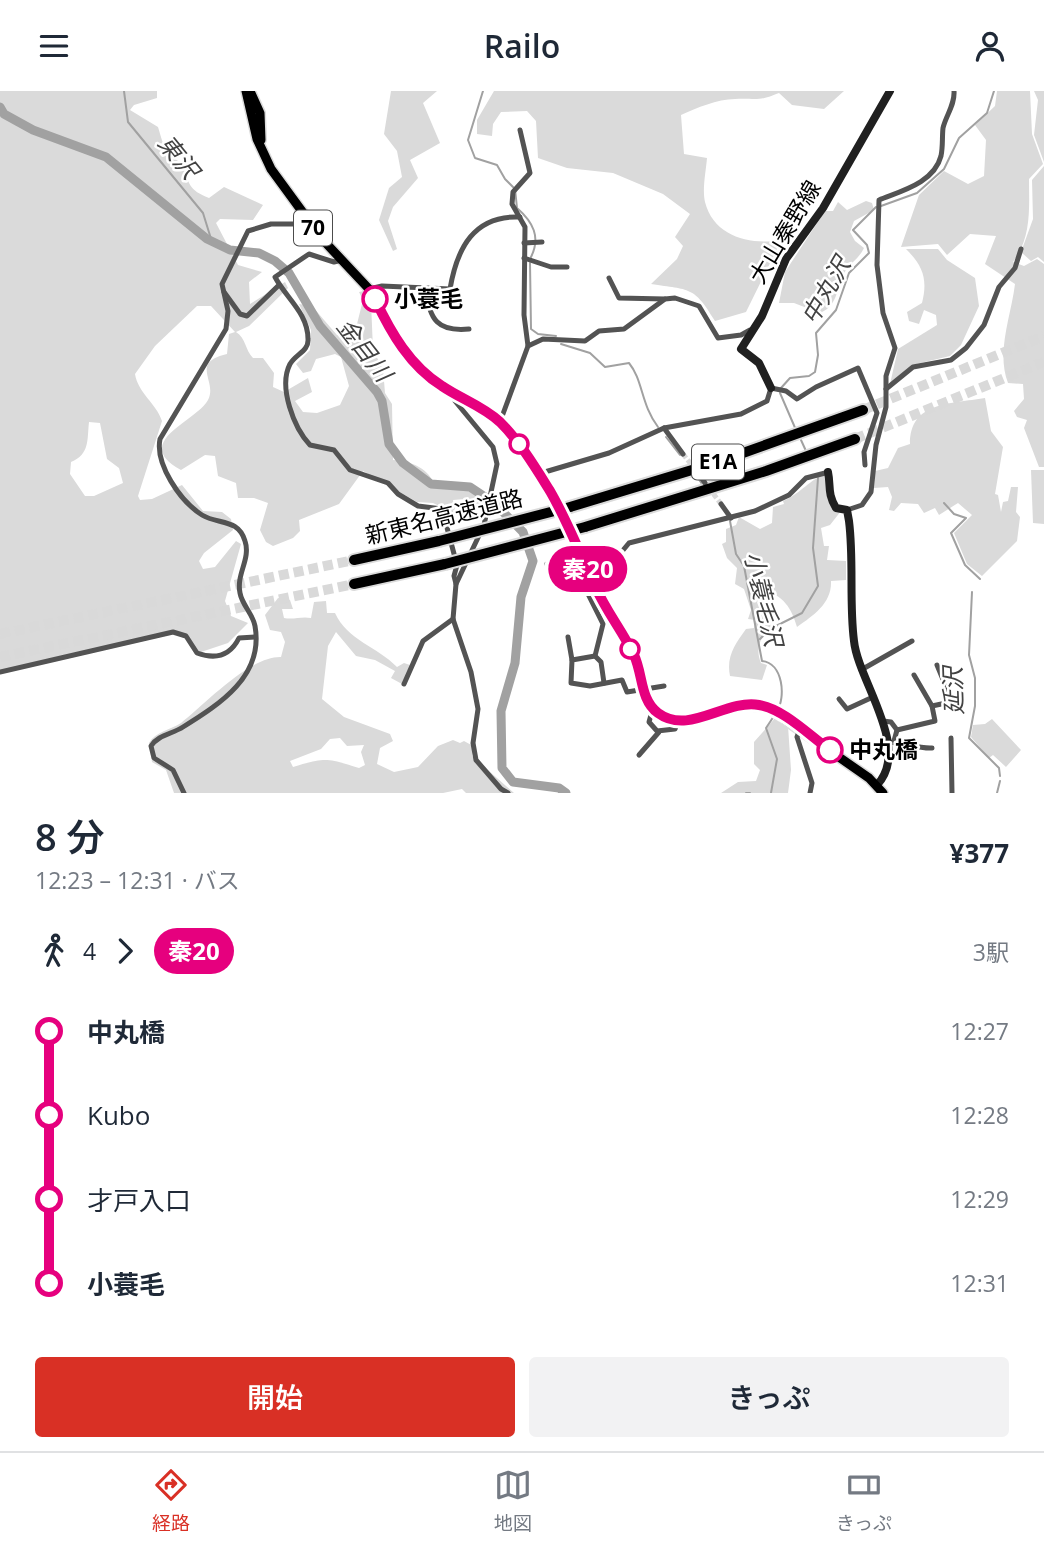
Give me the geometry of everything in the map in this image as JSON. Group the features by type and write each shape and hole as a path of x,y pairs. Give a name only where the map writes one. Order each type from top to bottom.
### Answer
{"highway":[{"name":"新東名高速道路","path":"354,560 570,507 726,460 863,410"},
{"name":"新東名高速道路","path":"354,584 445,564 585,527 683,498 855,439"}],"main road":[{"name":"70","path":"248,91 260,113 261,148 281,183 311,225 369,289 403,350 430,379 500,422 538,474 569,528 592,588 635,657 644,690 653,708"},
{"name":"大山秦野線","path":"777,389 759,363 741,349 762,316 765,303 786,259 823,208 890,91"},
{"path":"829,471 827,487 834,506 847,510 851,539 853,641 861,670 890,742 886,771 877,785"},
{"path":"653,708 666,718 678,721 737,705 758,705 783,717 877,785 883,793"}],"street":[{"path":"847,510 862,505 871,492 876,445 886,407 886,376 895,348 886,326 877,265 879,200 911,188 923,179 941,158 943,128 955,99 954,91"},
{"path":"500,422 528,346 525,227 512,204 516,191 530,173 520,130"},
{"path":"369,289 382,286 450,289 460,249 493,218 519,213"},
{"path":"184,793 173,769 154,758 151,746 157,739 182,728 244,681 253,663 255,637 253,620 239,591 247,551 244,538 233,524 200,514 165,471 158,449 163,430 226,329 228,311 222,290 228,268 243,238 260,225 311,225"},
{"path":"524,243 540,243"},
{"path":"886,389 913,367 951,360 966,348 984,325 999,287 1015,268 1021,249"},
{"path":"342,260 334,262 314,254 275,277 304,318 309,338 307,346 291,362 286,372 290,407 304,439 310,445 334,450 356,473 388,483 418,506 442,509 457,565 453,576 456,584"},
{"path":"527,259 551,267 567,267"},
{"path":"609,278 620,298 675,298 699,306 707,315 714,336 723,339 747,333 765,303"},
{"path":"222,290 240,314 247,316 279,285"},
{"path":"426,289 427,306 438,323 445,329 469,329"},
{"path":"528,346 543,339 585,341 599,331 624,329 665,299"},
{"path":"538,474 609,453 664,428 750,412 767,401 777,389 797,399 816,387 859,368 877,414 864,452 865,464"},
{"path":"453,393 455,401 493,447 497,464 481,531 456,584 453,619 471,672 478,709 473,743 476,760 501,789 508,793"},
{"path":"664,428 683,454"},
{"path":"547,564 550,577 556,586 564,590 592,588 629,543 764,507 789,495 806,478 829,471"},
{"path":"721,504 730,517"},
{"path":"592,588 603,624 595,656"},
{"path":"404,684 423,641 453,619"},
{"path":"0,672 173,632 186,636 197,653 218,656 230,652 244,636 255,637"},
{"path":"568,637 572,660 570,683 590,686 622,680 626,692 664,686"},
{"path":"861,670 912,641"},
{"path":"572,660 595,656"},
{"path":"595,656 601,662 604,683"},
{"path":"932,706 946,703 949,694 937,665"},
{"path":"914,675 932,706 935,721 897,730 890,742 909,747 932,748"},
{"path":"839,699 847,709 873,697"},
{"path":"653,708 649,722 659,732"},
{"path":"883,720 891,722 897,730"},
{"path":"639,755 659,732 675,729 678,721"},
{"path":"800,729 797,737 812,783 810,793"},
{"path":"951,739 952,793"}],"shaded area":[{"path":"0,91 157,91 157,98 134,105 130,110 158,127 166,149 172,157 184,164 193,189 209,198 224,187 263,205 253,220 220,219 216,223 238,265 262,272 249,282 250,304 285,282 288,288 249,326 236,332 242,337 253,358 263,358 274,373 273,387 284,392 308,378 312,392 295,401 303,412 317,413 340,405 349,386 341,357 335,354 316,359 311,371 303,373 296,364 310,350 311,330 299,304 312,306 337,335 354,336 363,300 359,292 364,291 371,302 373,350 383,369 385,393 392,404 393,460 417,466 426,472 433,482 461,484 487,500 484,507 465,499 453,500 456,514 433,503 417,502 363,471 339,504 299,520 300,531 293,538 273,546 266,542 260,530 268,503 254,498 238,498 236,483 218,476 215,456 205,455 181,470 167,460 162,450 164,441 171,433 208,400 210,386 207,367 209,362 227,354 229,334 235,332 211,306 197,306 155,346 135,374 140,387 162,421 138,496 140,500 152,499 182,485 203,511 222,512 231,519 233,530 204,553 199,561 203,569 215,567 236,541 241,544 225,601 231,616 248,623 228,643 195,654 186,639 174,634 0,674","holes":["89,422 100,423 107,459 119,468 123,483 94,496 85,496 70,474 71,462 85,451"]},
{"path":"391,91 437,91 423,103 440,143 410,160 418,178 393,207 388,221 397,249 393,251 379,220 389,188 402,177 397,151 384,134"},
{"path":"494,91 844,91 824,109 792,105 779,93 761,99 735,99 707,104 681,115 684,154 707,158 704,197 715,222 732,235 752,241 774,241 777,249 746,312 715,321 696,295 683,289 651,284 677,259 683,246 675,237 690,214 663,194 613,173 567,168 538,158 536,121 527,111 501,112 493,124 492,136 477,134 477,120"},
{"path":"997,91 1030,91 1032,134 1043,164 1029,179 1026,232 1024,242 1013,262 1024,266 1037,259 1044,264 1044,467 1039,467 1024,428 1027,420 1017,417 1014,411 1024,399 1023,384 1008,383 1005,371 1004,346 1015,284 985,264 996,236 970,234 947,255 938,244 901,247 919,195 944,171 968,184 984,176 986,140 975,125 995,106"},
{"path":"1034,91 1044,91 1044,162 1034,135 1038,100"},
{"path":"1044,166 1044,262 1038,257 1031,261 1021,252 1033,219 1032,180"},
{"path":"866,201 872,203 874,210 854,221 850,232 855,241 864,248 846,270 831,305 820,313 794,303 779,303 785,272 825,211 833,211 838,202 847,210"},
{"path":"906,249 938,249 947,260 975,278 979,306 961,345 950,356 912,365 890,384 898,349 937,325 936,315 924,310 919,324 909,321 907,312 922,303 924,280 917,261"},
{"path":"985,398 991,431 1003,447 995,494 998,495 1001,512 1003,502 1008,501 1011,487 1018,487 1016,512 1020,517 1017,541 982,576 967,564 954,533 972,515 958,503 939,515 935,508 924,513 918,504 901,503 894,511 889,510 892,497 888,487 874,488 875,471 888,468 898,448 910,444 912,430 925,412 946,404"},
{"path":"1031,470 1044,470 1044,524 1033,523"},
{"path":"827,474 827,487 841,511 830,525 821,528 824,546 829,546 827,560 846,561 846,580 831,581 831,589 825,602 797,627 786,603 776,595 763,591 771,627 761,639 759,648 761,663 767,665 762,680 730,676 732,651 746,629 754,628 755,620 748,619 751,610 744,589 735,584 737,568 727,558 722,544 726,542 726,529 736,525 739,517 760,529 772,523 773,507 784,504 783,501"},
{"path":"278,598 290,600 293,609 282,609 284,618 311,618 314,602 326,601 327,613 335,613 355,637 397,667 404,663 410,665 402,684 391,678 395,671 375,660 356,656 336,632 328,646 322,699 344,717 390,734 393,741 380,748 377,764 394,772 418,767 438,746 453,740 460,743 464,741 473,746 472,756 514,793 466,793 462,789 443,793 174,793 166,770 152,762 149,743 159,734 181,723 242,672 269,659 281,657 285,642 281,632 270,630 265,615","holes":["340,738 347,746 364,745 361,752 365,765 359,768 326,760 293,767 290,761 321,749 330,739"]},
{"path":"776,717 788,726 791,770 788,793 721,793 738,782 756,781 760,770 754,764 754,742"},
{"path":"992,719 1021,750 1006,767 993,755 989,758 971,737 973,725 985,724"}],"waterway":[{"name":"東沢","path":"124,91 128,122 203,213 212,242"},
{"name":"小蓑毛沢","path":"483,91 468,140 475,158 497,165 515,189 517,208 534,230 535,243 531,257"},
{"name":"中丸沢","path":"881,206 917,193 944,169 959,138 987,113 994,91"},
{"name":"金目川","path":"0,107 4,114 33,130 106,157 207,239 230,250 259,253 275,261 289,273 320,326 377,392 382,401 389,444 403,463 431,484 470,487 494,503 523,532 533,561 521,597 515,663 501,711 502,768 513,782 559,788 566,793"},
{"name":"中丸沢","path":"781,388 790,378 809,376 815,372 818,355 816,333 836,310 849,273 869,253 867,245 853,230 876,207"},
{"name":"小蓑毛沢","path":"530,263 531,329 538,334 556,336"},
{"name":"小蓑毛沢","path":"561,344 590,353 605,367 629,363 652,419 658,427"},
{"name":"中丸沢","path":"780,393 796,430"},
{"name":"小蓑毛沢","path":"666,437 680,455"},
{"name":"中丸沢","path":"801,440 806,451"},
{"name":"小蓑毛沢","path":"698,478 702,484"},
{"name":"中丸沢","path":"760,639 770,629 802,613 818,586 813,548 818,478"},
{"name":"延沢","path":"944,503 954,514 966,518 951,533 965,565 980,579"},
{"name":"小蓑毛沢","path":"730,521 736,554 744,566 762,661 774,668 781,681 781,698 777,711"},
{"name":"延沢","path":"972,592 969,655 975,678 975,706 969,738 999,768 1000,776"},
{"name":"小蓑毛沢","path":"771,793 777,759 766,728 774,716"},
{"name":"延沢","path":"997,793 1000,781"}],"tunnel":[{"path":"863,410 1044,336"},
{"path":"855,439 1044,362"},
{"path":"683,454 694,468"},
{"path":"709,488 721,504"},
{"path":"0,634 354,560"},
{"path":"0,657 354,584"}],"bus line":[{"name":"秦20","path":"375,299 403,350 430,379 490,414 520,446 549,491 580,548 595,587 635,657 646,697 657,712 666,718 685,721 737,705 758,705 767,707 830,750"}],"place":[{"name":"小蓑毛","path":"375,299"},
{"name":"中丸橋","path":"830,750"}]}
